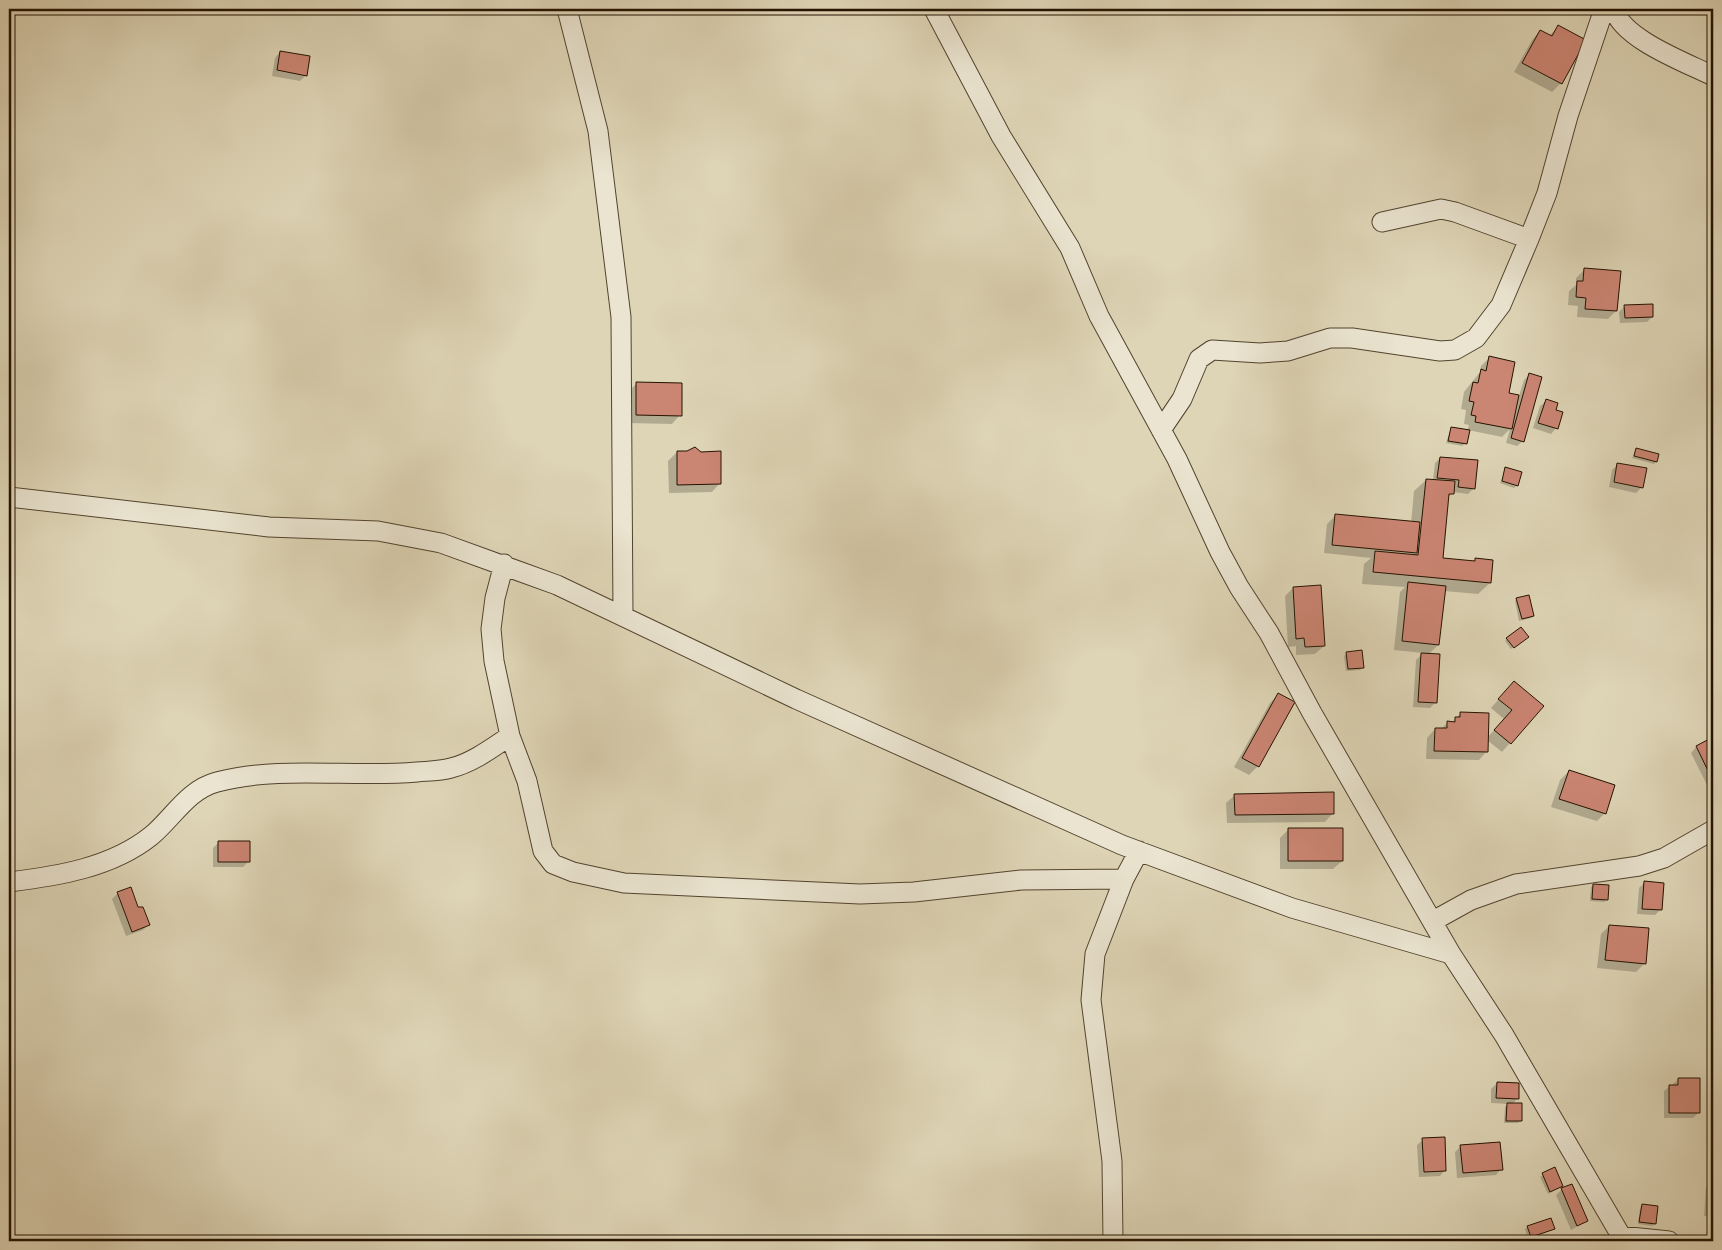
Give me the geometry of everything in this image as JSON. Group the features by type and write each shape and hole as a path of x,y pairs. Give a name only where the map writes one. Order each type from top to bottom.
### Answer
{"street":[{"path":"567,9 598,131 621,317 623,616"},
{"path":"934,9 1001,136 1070,248 1099,316 1162,430 1220,552 1269,633 1312,713 1451,954 1504,1035 1622,1239 1669,1241"},
{"path":"1162,430 1182,399 1199,359 1212,350 1260,353 1288,351 1330,338 1352,338 1440,351 1455,350 1476,338 1501,306 1547,192 1568,116 1604,9"},
{"path":"1614,9 1615,14 1626,26 1651,46 1713,76"},
{"path":"1382,222 1440,209 1455,212 1528,239"},
{"path":"9,497 136,510 269,527 378,531 441,542 557,585 796,699 1139,851 1292,908 1451,954"},
{"path":"504,564 495,598 491,629 494,661 510,736 527,781 543,850 553,864 573,872 624,883 860,894 914,892 1021,880 1124,879"},
{"path":"9,882 56,876 111,859 151,836 187,798 214,783 253,774 397,774 451,768 477,757 510,736"},
{"path":"1433,922 1472,900 1516,884 1623,869 1656,861 1702,838 1713,830"},
{"path":"1112,1241 1112,1161 1091,1000 1095,954 1124,879 1139,851"}],"building":[{"path":"1558,25 1586,40 1562,84 1522,63 1540,30 1552,36"},
{"path":"280,51 310,56 307,76 277,70"},
{"path":"1713,132 1713,161 1712,161"},
{"path":"1584,268 1621,271 1617,311 1585,309 1586,298 1576,297 1577,281 1583,281"},
{"path":"1653,304 1653,317 1625,318 1624,305"},
{"path":"1489,356 1515,362 1509,393 1519,395 1512,429 1475,422 1476,416 1471,415 1474,402 1469,401 1473,382 1478,383 1481,369 1486,371"},
{"path":"1529,373 1542,377 1524,442 1511,438"},
{"path":"636,382 682,383 682,416 636,415"},
{"path":"1546,399 1558,403 1556,410 1563,412 1558,429 1538,423"},
{"path":"1451,427 1470,430 1467,444 1448,441"},
{"path":"695,447 701,452 721,451 721,484 677,485 677,451 687,451"},
{"path":"1636,448 1659,454 1657,462 1634,456"},
{"path":"1440,457 1478,460 1475,489 1458,487 1459,480 1437,478"},
{"path":"1617,463 1647,468 1643,488 1614,482"},
{"path":"1505,467 1522,472 1518,486 1502,481"},
{"path":"1426,479 1455,481 1454,494 1449,494 1443,558 1475,561 1475,558 1493,560 1491,583 1373,572 1375,551 1418,555"},
{"path":"1335,514 1420,522 1417,553 1332,545"},
{"path":"1408,582 1446,586 1439,645 1402,641"},
{"path":"1321,585 1325,646 1305,647 1304,638 1296,639 1293,587"},
{"path":"1529,595 1534,616 1522,619 1516,598"},
{"path":"1521,627 1529,637 1514,648 1506,638"},
{"path":"1362,650 1364,668 1348,669 1346,652"},
{"path":"1421,653 1440,654 1437,703 1418,702"},
{"path":"1514,681 1544,706 1511,744 1494,730 1512,710 1498,699"},
{"path":"1278,693 1295,702 1259,767 1242,758"},
{"path":"1460,712 1489,713 1488,752 1434,751 1435,728 1447,728 1447,721 1455,722 1455,717 1460,717"},
{"path":"1713,737 1713,781 1696,746"},
{"path":"1569,770 1615,785 1606,814 1559,799"},
{"path":"1334,792 1334,814 1235,815 1234,794"},
{"path":"1288,828 1343,828 1343,861 1288,861"},
{"path":"218,841 250,841 250,862 218,862"},
{"path":"1644,881 1664,883 1662,910 1642,909"},
{"path":"1593,884 1609,885 1608,900 1592,899"},
{"path":"131,887 138,907 143,907 150,925 132,932 117,892"},
{"path":"1609,925 1649,928 1646,964 1605,960"},
{"path":"1678,1078 1700,1078 1700,1113 1669,1113 1669,1085 1678,1085"},
{"path":"1497,1082 1519,1083 1519,1099 1496,1098"},
{"path":"1507,1103 1522,1103 1522,1121 1506,1121"},
{"path":"1445,1137 1446,1171 1424,1172 1422,1138"},
{"path":"1500,1142 1503,1170 1463,1173 1460,1145"},
{"path":"1555,1167 1563,1186 1550,1192 1542,1173"},
{"path":"1711,1181 1713,1181 1713,1211 1709,1211"},
{"path":"1572,1184 1588,1221 1577,1226 1561,1188"},
{"path":"1642,1204 1658,1206 1656,1224 1639,1222"},
{"path":"1551,1218 1555,1229 1531,1237 1527,1226"}]}
